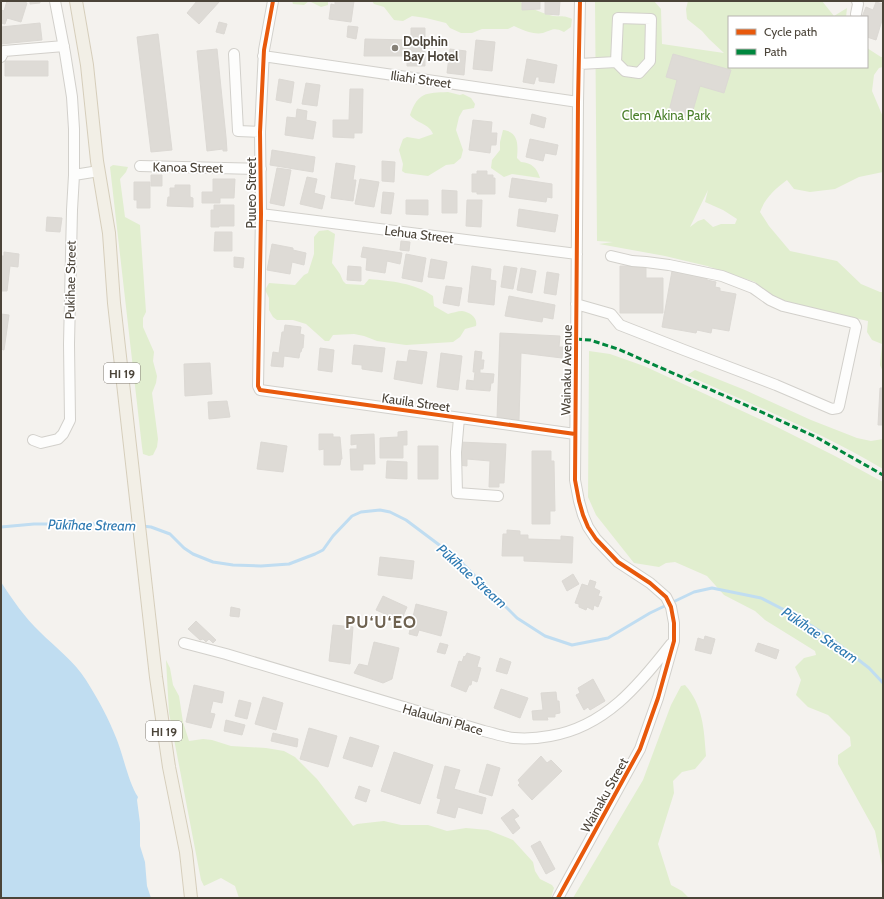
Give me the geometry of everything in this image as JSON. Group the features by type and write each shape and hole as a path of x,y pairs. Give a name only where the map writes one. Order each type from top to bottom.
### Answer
{"main road":[{"name":"HI 19","path":"76,1 88,65 99,171 109,233 114,303 156,677 169,767 186,852 191,898"}],"street":[{"name":"Pukihae Street","path":"33,440 41,443 58,438 64,434 70,420 69,386 74,129 72,97 55,1"},
{"name":"Puueo Street","path":"258,386 261,214 260,132 263,56 273,1"},
{"name":"Wainaku Avenue","path":"580,1 575,480 578,501 588,527 596,539 618,562 650,583 666,597 671,607 674,623 674,641 658,698"},
{"path":"856,14 858,4 857,1"},
{"path":"579,64 616,62 625,71 639,73 650,62 651,19 618,18 616,62"},
{"path":"1,57 4,51 64,46"},
{"path":"234,54 238,131 260,132"},
{"name":"Iliahi Street","path":"263,56 578,102"},
{"name":"Kanoa Street","path":"140,166 261,169"},
{"path":"74,175 99,171"},
{"name":"Lehua Street","path":"261,214 577,254"},
{"path":"576,304 611,314 620,324 684,350 776,384 832,409 838,408 856,327 854,323 783,306 770,300 753,288 722,276 669,265 632,261 611,256"},
{"name":"Kauila Street","path":"258,386 260,390 264,392 575,434"},
{"path":"459,418 456,452 457,493 498,496"},
{"name":"Halaulani Place","path":"184,643 226,654 484,731 514,738 537,738 558,735 578,728 596,720 616,706 653,667 674,641"},
{"name":"Wainaku Street","path":"558,898 640,749 658,698"}],"green space":[{"path":"292,1 309,1 304,5 293,4"},
{"path":"309,1 328,1 328,5 321,7"},
{"path":"372,1 520,1 545,14 572,19 571,27 564,32 555,29 543,33 532,33 514,26 508,29 482,29 472,33 461,33 450,28 446,23 426,18 412,16 403,21 394,20 384,7 374,4"},
{"name":"Clem Akina Park","path":"595,1 654,1 661,9 662,44 724,53 702,31 687,19 686,9 688,1 822,1 834,16 728,16 728,68 868,68 868,49 883,57 883,67 879,68 874,75 872,91 883,117 883,172 859,177 835,189 810,192 794,189 787,180 771,194 760,212 769,226 790,251 837,261 861,284 883,292 883,372 880,365 882,344 872,340 867,332 868,321 778,301 770,297 755,282 707,266 665,256 599,244 613,242 597,241","holes":["708,190 705,202 723,210 737,219 735,224 721,224 713,227 704,219 698,221 690,227"]},
{"path":"847,8 846,16 834,16"},
{"path":"448,92 460,95 463,94 471,98 475,104 474,108 463,110 459,117 456,130 463,150 461,158 454,164 446,165 428,176 405,173 402,171 403,164 399,150 403,139 407,137 419,139 433,134 429,128 410,115 413,107 424,95"},
{"path":"503,130 512,133 515,136 517,144 517,158 521,162 534,167 540,178 512,174 504,177 491,168 492,160 500,150"},
{"path":"113,165 128,167 120,179 125,217 140,225 146,312 143,318 143,327 154,352 153,361 157,376 152,393 158,439 157,447 153,455 149,456 143,454 142,447 110,167"},
{"path":"328,230 335,234 332,263 346,284 364,285 369,279 411,285 433,296 434,306 448,314 462,311 470,314 476,320 476,326 465,329 460,337 453,342 406,345 377,341 354,334 333,335 329,341 325,341 306,324 293,320 277,320 273,317 269,310 269,298 265,290 269,283 295,285 304,275 308,273 314,254 314,237 319,231"},
{"path":"589,351 610,354 644,366 777,427 883,482 883,871 875,831 838,764 838,755 851,746 850,737 828,715 808,707 796,695 801,680 795,667 804,658 816,655 815,651 765,620 755,611 724,595 707,576 675,562 666,563 659,567 634,563 596,515 588,497"},
{"path":"695,370 745,390 811,420 857,438 871,441 883,439 883,469 811,431 687,375"},
{"path":"166,660 170,668 173,685 179,696 183,722 189,741 203,739 212,740 231,746 266,748 284,751 295,757 317,779 353,826 357,824 384,821 401,825 428,825 447,831 466,828 488,830 513,840 533,862 535,871 540,879 552,885 554,888 551,898 239,898 235,886 221,878 204,886 201,880 169,713"},
{"path":"685,685 696,701 702,718 706,756 695,769 682,772 673,781 674,793 658,844 671,885 682,891 689,898 573,898 643,780 671,705 681,686"}],"water":[{"path":"1,582 29,621 81,673 103,709 138,797 140,846 145,862 147,886 151,898 1,898"}],"building":[{"path":"7,1 21,1 27,3 21,22 7,18 5,24 1,23 1,10 4,11"},
{"path":"30,1 40,1 40,3 30,4"},
{"path":"197,1 220,1 199,24 187,13"},
{"path":"335,1 354,1 351,22 329,19 331,4 335,5"},
{"path":"522,1 540,1 540,9 522,10"},
{"path":"545,1 560,1 559,15 545,14"},
{"path":"876,2 883,4 883,17 876,40 868,37 868,16 862,16 866,7 873,10"},
{"path":"219,22 227,24 224,34 216,32"},
{"path":"40,23 42,40 1,44 1,27"},
{"path":"348,26 358,27 356,39 347,37"},
{"name":"Dolphin Bay Hotel","path":"411,28 425,28 425,66 407,66 407,56 364,56 365,39 411,40"},
{"path":"158,34 172,150 151,152 137,37"},
{"path":"476,40 495,42 492,71 473,69"},
{"path":"217,49 227,151 223,151 223,149 207,151 197,51"},
{"path":"450,49 466,51 464,75 447,73"},
{"path":"673,54 731,70 724,93 700,86 691,117 669,111 677,80 666,77"},
{"path":"527,59 557,65 554,83 539,81 539,77 536,77 534,84 523,82"},
{"path":"5,61 48,61 48,76 5,76"},
{"path":"279,79 294,82 291,103 276,100"},
{"path":"306,83 320,85 317,106 302,104"},
{"path":"350,89 363,89 362,133 354,133 354,138 333,137 333,120 349,120"},
{"path":"297,109 307,111 306,120 316,122 313,139 285,135 287,117 296,118"},
{"path":"532,114 546,118 544,128 530,124"},
{"path":"473,120 492,122 491,133 497,133 496,145 491,145 490,153 469,150"},
{"path":"530,139 558,145 556,155 545,153 543,161 526,157"},
{"path":"272,150 315,157 313,172 270,165"},
{"path":"382,161 395,162 394,182 382,181"},
{"path":"336,163 355,166 353,180 356,180 353,201 331,198"},
{"path":"277,168 291,170 284,206 270,203"},
{"path":"477,171 487,171 487,175 493,175 493,178 495,178 495,194 477,194 477,192 472,192 472,174 477,174"},
{"path":"151,175 162,175 162,186 151,186"},
{"path":"307,177 317,179 314,193 325,196 322,209 300,204"},
{"path":"512,178 552,184 552,198 547,197 546,202 509,197"},
{"path":"213,179 235,179 234,198 220,198 220,203 202,203 202,192 213,192"},
{"path":"360,179 379,182 374,207 355,204"},
{"path":"134,182 150,182 150,208 137,208 137,200 134,200"},
{"path":"175,185 190,185 190,197 193,198 193,207 167,206 168,197 170,197 170,188 175,188"},
{"path":"442,190 457,191 457,213 442,213"},
{"path":"383,192 394,193 391,214 381,213"},
{"path":"406,200 428,200 428,215 406,214"},
{"path":"467,200 482,200 481,227 466,226"},
{"path":"214,205 234,205 234,226 211,227 211,210 214,210"},
{"path":"519,209 558,215 555,232 517,226"},
{"path":"47,217 62,218 60,232 46,231"},
{"path":"215,232 232,232 232,251 214,251"},
{"path":"401,241 410,242 409,251 400,250"},
{"path":"272,244 293,248 293,250 306,253 304,265 292,262 290,274 267,270"},
{"path":"363,247 402,253 400,264 387,261 385,273 366,270 367,258 361,257"},
{"path":"4,252 19,254 18,267 10,266 7,291 1,291 1,256 4,256"},
{"path":"406,254 426,258 422,282 402,278"},
{"path":"234,257 244,258 243,268 234,267"},
{"path":"431,259 447,262 444,279 428,277"},
{"path":"348,266 361,267 361,281 347,280"},
{"path":"472,266 491,269 490,280 496,281 494,305 468,302"},
{"path":"504,266 517,268 513,289 501,287"},
{"path":"620,266 646,266 646,278 663,278 663,313 620,313"},
{"path":"521,268 536,271 532,293 517,290"},
{"path":"672,271 707,278 707,280 716,282 715,287 720,288 720,291 736,294 729,331 712,328 711,333 697,330 696,333 662,327"},
{"path":"547,272 559,274 556,295 544,293"},
{"path":"446,286 462,288 459,306 443,303"},
{"path":"509,296 555,305 553,319 543,317 542,322 505,316"},
{"path":"1,314 9,315 4,350 1,349"},
{"path":"285,325 301,327 300,334 304,335 303,348 300,352 299,358 284,356 283,367 271,366 273,352 279,353 282,332 284,332"},
{"path":"500,333 560,336 559,347 563,347 562,358 521,353 519,420 497,419"},
{"path":"354,345 385,348 382,372 362,369 362,365 352,364"},
{"path":"320,348 334,350 332,372 318,370"},
{"path":"409,350 427,352 422,384 394,379 397,361 407,362"},
{"path":"475,351 482,352 481,360 484,360 483,369 480,369 480,373 494,374 490,391 466,389 467,380 474,381 475,372 473,372"},
{"path":"441,353 462,356 458,390 437,387"},
{"path":"210,363 212,394 185,396 184,364"},
{"path":"880,388 883,388 883,425 878,425"},
{"path":"227,401 230,417 209,419 208,402"},
{"path":"407,431 407,445 403,445 403,458 380,458 380,438 398,437 398,432"},
{"path":"319,434 333,434 333,437 340,437 342,459 340,465 324,465 324,449 319,450"},
{"path":"374,434 375,464 363,464 363,470 351,470 350,449 357,449 357,444 351,445 351,435"},
{"path":"261,442 287,446 283,472 257,469"},
{"path":"459,442 506,444 504,483 499,483 499,487 489,487 490,461 467,459 467,466 458,465"},
{"path":"418,446 438,446 438,479 418,479"},
{"path":"532,451 551,451 551,461 554,461 555,511 550,511 550,524 532,524"},
{"path":"387,461 407,462 407,479 386,478"},
{"path":"507,530 520,531 520,535 528,535 528,539 561,540 561,536 573,537 572,563 524,561 524,556 502,556 503,534 507,534"},
{"path":"380,557 414,561 412,579 378,575"},
{"path":"573,574 579,584 567,591 562,581"},
{"path":"590,580 596,582 594,588 600,591 598,596 602,597 598,607 594,605 593,610 587,607 586,610 579,607 579,604 575,603 582,584 588,586"},
{"path":"383,596 407,607 401,621 376,610"},
{"path":"416,604 447,612 441,636 419,630 417,636 409,634"},
{"path":"231,607 240,609 239,617 230,616"},
{"path":"196,621 216,640 213,643 209,639 206,642 203,639 200,640 188,629"},
{"path":"333,625 353,627 350,664 329,661"},
{"path":"705,636 715,639 711,654 695,650 698,638 704,640"},
{"path":"374,642 399,648 392,679 383,683 354,673 359,664 368,666"},
{"path":"440,643 448,645 445,654 437,652"},
{"path":"758,643 779,650 776,659 755,651"},
{"path":"467,653 480,657 477,667 481,668 477,682 472,680 471,685 469,685 466,692 451,686 459,661 462,662"},
{"path":"500,658 511,662 507,674 496,671"},
{"path":"593,679 605,701 590,710 588,707 584,710 576,695 580,693 578,688"},
{"path":"194,685 224,692 222,703 213,701 210,713 215,714 211,728 186,722"},
{"path":"501,689 528,698 520,718 494,708"},
{"path":"556,692 557,701 559,701 560,713 555,714 555,717 547,717 548,720 533,720 532,711 543,710 541,693"},
{"path":"263,697 283,703 276,730 255,724"},
{"path":"239,700 251,703 247,719 235,716"},
{"path":"226,720 245,725 242,735 224,731"},
{"path":"309,728 337,736 328,767 300,759"},
{"path":"273,733 298,739 297,747 271,741"},
{"path":"350,737 379,746 372,767 343,758"},
{"path":"394,752 433,765 420,804 381,791"},
{"path":"541,756 547,763 551,760 562,771 532,800 518,785 520,783 518,780"},
{"path":"487,764 500,768 492,796 479,792"},
{"path":"445,766 460,770 454,789 486,798 482,814 458,807 455,818 437,813 441,799 437,798"},
{"path":"359,786 370,790 366,802 355,798"},
{"path":"513,809 519,816 514,819 520,828 513,834 501,818"},
{"path":"540,841 555,869 546,874 531,846"}],"waterway":[{"name":"Pūkīhae Stream","path":"142,526 151,527 170,534 184,548 193,554 213,562 233,565 261,566 289,564 323,550 333,536 352,516 361,512 380,510 390,512 406,520 458,559 517,618 545,636 572,645 608,638 650,613 694,592 712,588 761,598 796,616 829,637 869,668 883,683"},
{"name":"Pūkīhae Stream","path":"1,527 34,524 136,525"}],"marked path":[{"path":"576,339 590,340 618,349 766,414 816,437 883,475"}],"cycle path":[{"path":"273,1 264,50 260,132 261,214 258,386 260,390 575,434"},
{"path":"558,898 640,749 658,698 674,641 674,623 671,607 666,597 650,583 618,562 596,539 588,527 583,515 575,480 580,1"}],"place":[{"name":"Dolphin Bay Hotel","path":"395,48"}],"district":[{"name":"PU‘U‘EO","path":"381,622"}]}
